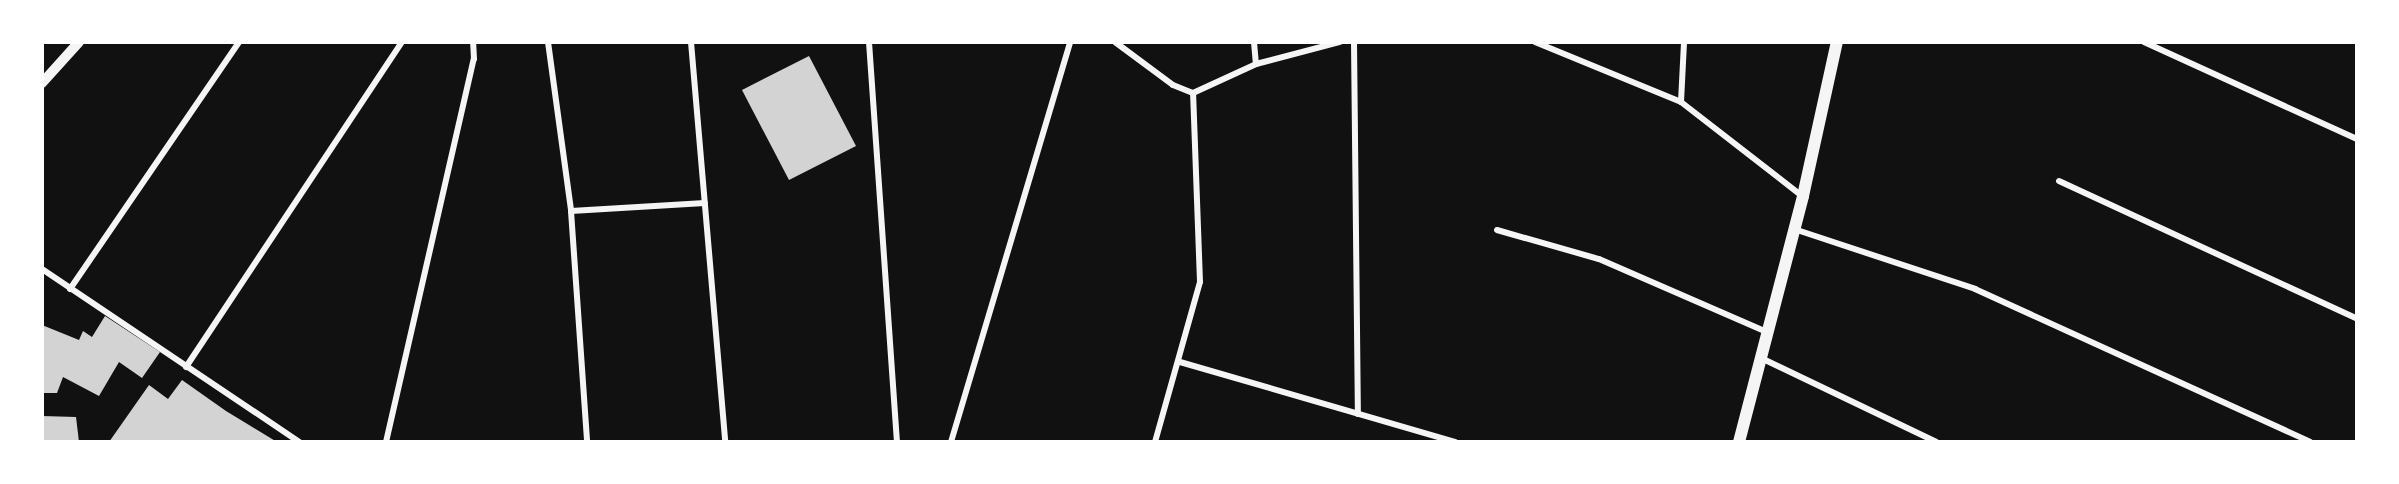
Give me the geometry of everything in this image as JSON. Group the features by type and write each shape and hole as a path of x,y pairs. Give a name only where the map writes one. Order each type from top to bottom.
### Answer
{"main road":[{"path":"1739,442 1803,196 1838,42"}],"street":[{"path":"42,83 79,42"},
{"path":"70,289 239,42"},
{"path":"186,367 402,42"},
{"path":"386,442 474,59 473,42"},
{"path":"548,42 572,211 587,442"},
{"path":"691,42 725,442"},
{"path":"869,42 897,442"},
{"path":"951,442 1070,42"},
{"path":"1114,42 1173,85 1193,93 1256,64 1340,42"},
{"path":"1254,42 1256,64"},
{"path":"1354,42 1358,414"},
{"path":"1535,42 1681,102 1803,196"},
{"path":"1681,102 1684,42"},
{"path":"2144,42 2357,139"},
{"path":"1155,442 1180,362 1200,282 1193,93"},
{"path":"2059,181 2357,319"},
{"path":"572,211 705,203"},
{"path":"1794,229 1975,289 2310,442"},
{"path":"1497,230 1599,259 1767,332"},
{"path":"42,268 299,442"},
{"path":"1761,358 1936,442"},
{"path":"1180,362 1456,442"}],"building":[{"path":"809,56 856,146 789,180 742,90"},
{"path":"105,316 160,352 142,378 119,362 99,396 63,377 57,393 42,393 42,325 79,340 83,331 92,337"},
{"path":"182,380 226,411 277,442 109,442 149,385 168,399"},
{"path":"42,416 76,417 79,442 42,442"}]}
